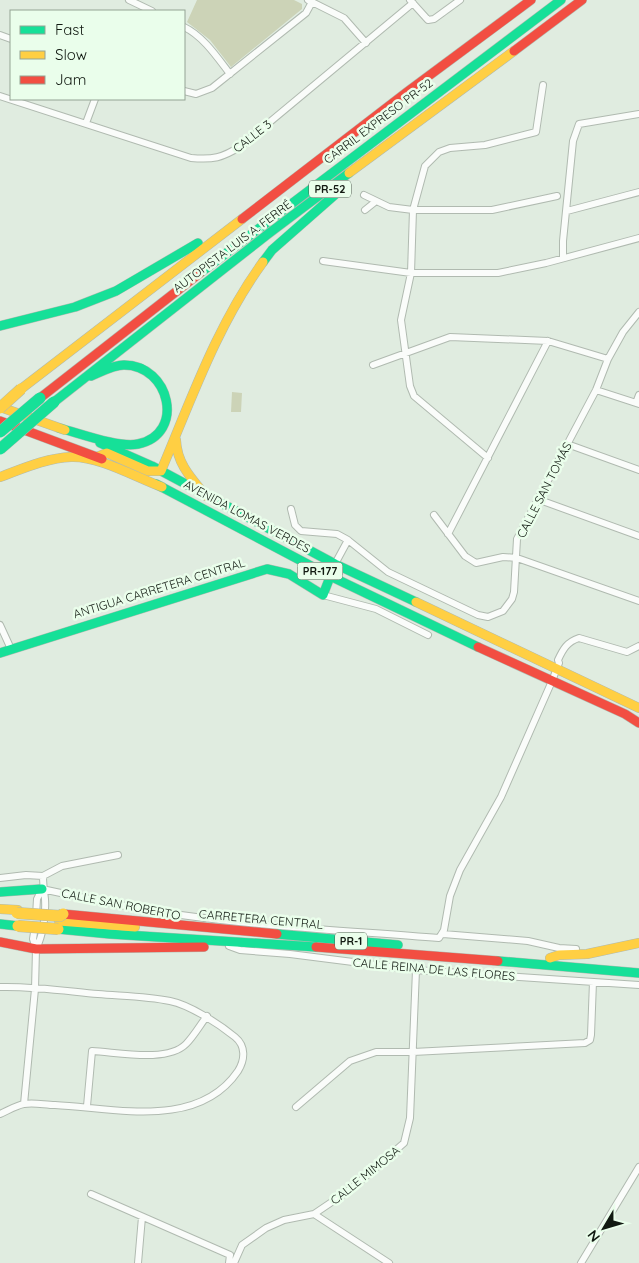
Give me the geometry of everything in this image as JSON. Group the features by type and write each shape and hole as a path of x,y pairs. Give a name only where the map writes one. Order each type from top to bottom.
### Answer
{"main road":[{"name":"AUTOPISTA LUIS A. FERRÉ","path":"0,407 237,222 531,0"},
{"name":"CARRIL EXPRESO PR-52","path":"0,432 40,398 195,276 561,0"},
{"name":"AUTOPISTA LUIS A. FERRÉ","path":"0,449 80,380 268,234 582,0"},
{"path":"97,457 107,453 148,471 161,470 217,339 262,262 278,244 338,193 375,156"},
{"path":"0,326 75,306 116,291 237,222"},
{"path":"59,428 119,443 132,444 148,440 158,432 164,423 168,407 166,394 158,380 143,368 120,366 80,380"},
{"name":"AVENIDA LOMAS VERDES","path":"0,407 130,455 335,564 558,665 639,708"},
{"name":"AVENIDA LOMAS VERDES","path":"0,421 125,467 330,576 473,645 625,714 639,723"},
{"path":"176,433 176,455 179,463 206,496"},
{"path":"0,477 62,458 72,457 87,459 162,487"},
{"path":"323,595 335,564"},
{"name":"ANTIGUA CARRETERA CENTRAL","path":"0,653 268,569 289,574 323,595"},
{"path":"0,892 42,889"},
{"name":"CARRETERA CENTRAL","path":"0,911 18,917 60,921 253,933 639,965"},
{"path":"0,917 18,917"},
{"name":"CARRETERA CENTRAL","path":"0,924 18,917 60,921 119,935 297,945 639,973"},
{"path":"0,942 36,949 230,946 292,949 297,945"},
{"path":"550,958 559,955 587,954 639,942"}],"street":[{"path":"129,0 150,10"},
{"path":"411,2 428,20 434,19 460,0"},
{"path":"185,92 196,94 212,88 306,13 310,1 344,18 366,43"},
{"name":"CALLE 3","path":"13,100 191,158 210,160 226,156 241,146 366,43 411,2"},
{"path":"185,28 208,46 230,74"},
{"path":"488,458 414,396 410,386 401,320 411,273 413,210 425,166 439,152 450,148 485,145 536,132 543,85"},
{"path":"86,123 95,100"},
{"path":"564,258 563,241 573,142 579,124 639,114"},
{"path":"567,211 639,192"},
{"path":"364,195 375,202 389,207 413,210 492,210 557,196"},
{"path":"365,210 375,202"},
{"path":"323,261 411,273 498,273 546,263 639,238"},
{"name":"CALLE SAN TOMÁS","path":"290,509 294,525 301,531 337,534 348,540 388,572 469,612 488,617 503,611 512,599 517,558 517,539 596,390 608,359 623,332 639,312"},
{"path":"373,365 450,337 548,341 608,359"},
{"path":"448,534 548,341"},
{"path":"596,390 637,404 639,395"},
{"path":"567,444 639,470"},
{"path":"538,499 639,536"},
{"path":"434,515 465,556 476,563 503,556 517,558 639,601"},
{"path":"335,564 348,540"},
{"path":"323,595 376,609 428,635"},
{"path":"0,626 11,649"},
{"path":"441,936 450,896 460,870 503,792 552,681 558,660 568,643 579,638 627,652 639,646"},
{"path":"0,878 26,875 43,876 62,866 118,855"},
{"path":"24,1104 35,988 36,949 33,940 37,899 42,889 43,876"},
{"name":"CALLE SAN ROBERTO","path":"42,889 116,904 254,924 528,941 572,949 639,942"},
{"name":"CALLE REINA DE LAS FLORES","path":"230,946 240,950 290,954 416,970 639,984"},
{"name":"CALLE MIMOSA","path":"230,1255 266,1228 284,1220 314,1214 351,1189 404,1143 410,1118 416,970"},
{"path":"296,1107 350,1061 376,1052 413,1052 585,1043 590,1040 591,1035 593,982"},
{"path":"0,987 35,988 171,1001 207,1016 239,1040 244,1051 243,1064 231,1080 213,1095 188,1107 149,1112 87,1106 24,1104 0,1114"},
{"path":"87,1106 92,1051 156,1055 172,1053 185,1045 207,1016"},
{"path":"582,1263 639,1167"},
{"path":"91,1194 230,1255 229,1263"},
{"path":"314,1214 389,1263"},
{"path":"138,1263 142,1217"},
{"path":"234,1263 242,1245"}],"green space":[{"path":"197,0 294,0 302,4 302,9 231,67 210,40 187,22"},
{"path":"232,392 242,393 241,412 231,412"}],"traffic: fast":[{"path":"200,273 561,0"},
{"path":"54,402 349,173"},
{"path":"263,262 272,250 346,185"},
{"path":"0,326 75,307 116,291 198,243"},
{"path":"59,428 109,442 130,445 153,438 163,427 167,415 166,401 161,387 152,376 140,368 124,365 111,367 91,376"},
{"path":"0,432 40,398"},
{"path":"0,449 54,402"},
{"path":"100,443 152,466 335,564 416,602"},
{"path":"156,484 330,576 478,647"},
{"path":"0,653 267,569 289,574 323,595 335,564"},
{"path":"0,892 42,889"},
{"path":"0,924 18,926"},
{"path":"58,929 316,947"},
{"path":"277,934 398,945"},
{"path":"498,961 639,973"}],"traffic: slow":[{"path":"349,173 514,51"},
{"path":"21,389 242,219"},
{"path":"97,457 107,453 148,471 161,471 218,337 263,262"},
{"path":"0,408 21,389"},
{"path":"0,407 65,430"},
{"path":"176,440 182,464 206,496"},
{"path":"0,477 34,464 52,459 71,457 105,463 162,487"},
{"path":"416,602 639,708"},
{"path":"0,909 18,910"},
{"path":"17,913 60,916 63,914"},
{"path":"59,921 135,927"},
{"path":"18,926 58,929"},
{"path":"550,958 559,955 587,954 639,943"}],"traffic: jam":[{"path":"242,219 407,92 531,0"},
{"path":"514,51 582,0"},
{"path":"40,398 200,273"},
{"path":"0,421 102,459"},
{"path":"478,647 625,714 639,723"},
{"path":"63,914 277,934"},
{"path":"0,942 36,949 204,947"},
{"path":"316,947 498,961"}]}
